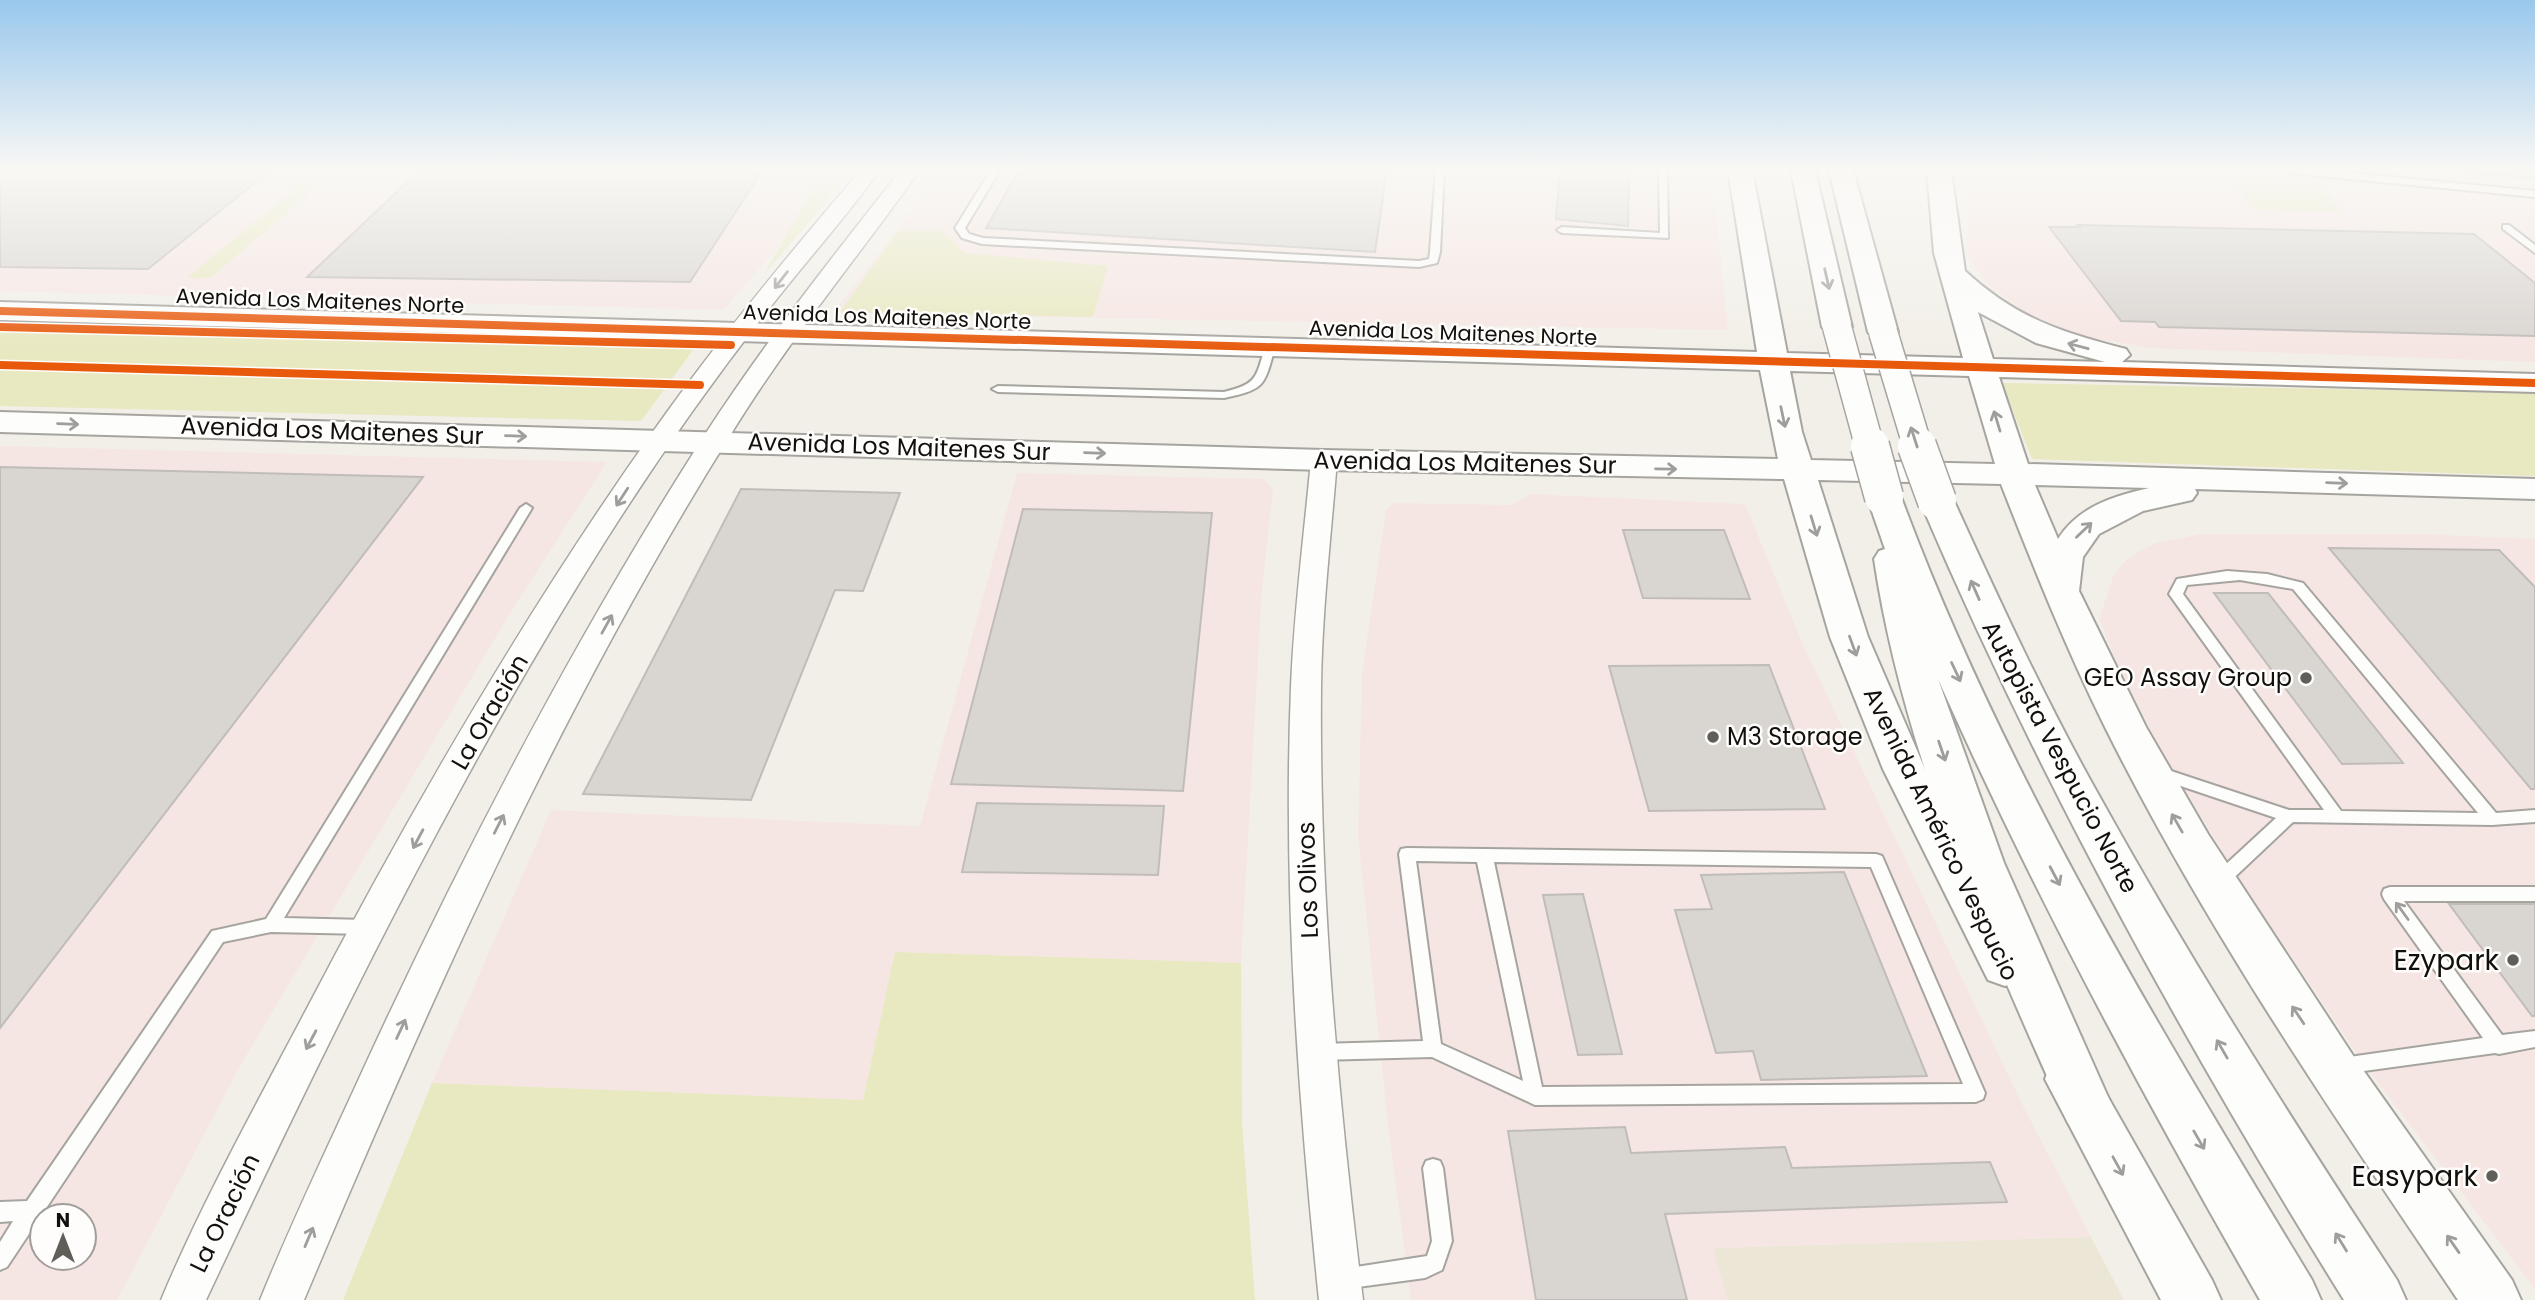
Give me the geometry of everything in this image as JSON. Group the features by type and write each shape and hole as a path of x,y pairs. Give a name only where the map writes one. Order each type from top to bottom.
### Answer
{"main road":[{"name":"Avenida Américo Vespucio","path":"1750,231 1772,361 1797,472 1849,637 1898,757 1987,933 2192,1300"},
{"name":"Autopista Vespucio Norte","path":"1817,231 1838,327 1888,507 1954,669 2048,862 2182,1110 2292,1300"},
{"name":"Autopista Vespucio Norte","path":"1857,231 1903,406 1937,501 2007,660 2089,818 2233,1067 2378,1300"},
{"path":"1864,260 1868,231"},
{"path":"1936,231 1950,264 2013,474 2109,698 2214,886 2332,1067 2492,1300"},
{"path":"1946,231 1950,264 1991,310 2022,327 2086,349 2192,373 2535,383"},
{"name":"Avenida Los Maitenes Norte","path":"0,311 2192,373"},
{"name":"Avenida Los Maitenes Sur","path":"0,422 1324,460 2269,481"},
{"path":"2061,591 2067,553 2076,537 2096,518 2137,501 2269,481 2534,490"},
{"path":"1888,507 1901,618 1924,701 2008,935 2086,1106"}],"street":[{"name":"La Oración","path":"183,1300 297,1067 370,927 496,700 587,550 660,440 741,331 822,231"},
{"path":"282,1300 384,1066 472,877 575,681 714,441 787,334 865,231"},
{"name":"Los Olivos","path":"1324,460 1311,583 1306,688 1306,802 1317,1052 1325,1163 1339,1290"}],"lane":[{"path":"961,231 965,236 982,241 1419,264 1433,261 1437,231"},
{"path":"1573,231 1665,236 1665,231"},
{"path":"2511,231 2535,250"},
{"path":"999,389 1224,395 1244,390 1261,379 1270,347"},
{"path":"271,925 526,508"},
{"path":"2337,817 2176,594 2182,582 2221,573 2264,576 2298,586 2491,819"},
{"path":"2146,768 2289,816 2491,819 2535,816"},
{"path":"2214,886 2289,816"},
{"path":"1317,1052 1433,1049 1535,1096 1976,1093 1875,861 1407,854 1433,1049"},
{"path":"1484,855 1535,1096"},
{"path":"2499,1046 2390,894 2535,894"},
{"path":"38,1202 218,936 271,925 370,927"},
{"path":"2332,1067 2535,1039"},
{"path":"1339,1290 1425,1269 1435,1263 1442,1241 1433,1168"},
{"path":"0,1212 28,1210"},
{"path":"0,1260 28,1218"}],"shaded area":[{"path":"0,231 793,231 723,310 0,291"},
{"path":"896,231 1718,231 1728,330 833,313"},
{"path":"1968,231 2535,231 2535,362 2151,348 2086,337 2027,314 1984,281 1967,255"},
{"path":"0,446 607,462 509,615 240,1066 117,1300 0,1300"},
{"path":"1017,473 1264,479 1273,490 1262,588 1241,963 895,952 863,1100 432,1083 551,810 920,826"},
{"path":"1530,494 1745,504 1804,647 2023,1106 2091,1237 1713,1248 1728,1300 1411,1300 1388,1126 1358,836 1362,674 1386,509 1394,503 1512,505"},
{"path":"2202,534 2418,534 2535,539 2535,1289 2363,1063 2237,875 2164,756 2116,660 2099,619 2113,577 2123,563 2156,543"},
{"path":"2091,1237 2124,1300 1728,1300 1712,1248"}],"green space":[{"path":"244,231 266,231 211,278 187,278"},
{"path":"789,231 802,231 764,274"},
{"path":"898,231 942,231 965,253 1108,266 1093,317 840,312"},
{"path":"0,321 701,339 641,421 0,406"},
{"path":"2002,383 2535,393 2535,476 2032,459"},
{"path":"895,952 1241,963 1242,1123 1255,1300 343,1300 432,1083 863,1100"}],"building":[{"path":"0,231 196,231 148,269 0,267"},
{"path":"356,231 723,231 690,282 307,277"},
{"path":"1029,231 1378,231 1375,252"},
{"path":"2052,231 2327,231 2474,234 2535,283 2535,336 2159,327 2155,322 2121,321"},
{"path":"0,467 423,477 0,1028"},
{"path":"741,489 900,493 863,591 835,590 751,800 583,794"},
{"path":"1023,509 1212,513 1183,791 951,784"},
{"path":"1623,530 1724,530 1750,599 1643,598"},
{"path":"2329,548 2499,550 2535,587 2535,789 2531,789"},
{"name":"GEO Assay Group","path":"2214,593 2268,593 2403,763 2342,764"},
{"name":"M3 Storage","path":"1769,665 1825,809 1649,811 1609,666"},
{"path":"977,803 1164,806 1158,875 962,872"},
{"path":"1844,872 1927,1076 1761,1080 1753,1051 1716,1053 1675,910 1712,909 1701,875"},
{"path":"1583,894 1622,1054 1578,1055 1543,895"},
{"name":"Ezypark","path":"2449,904 2535,904 2535,1016 2532,1016"},
{"path":"1625,1127 1631,1153 1785,1147 1792,1168 1990,1162 2007,1202 1665,1214 1687,1300 1536,1300 1508,1131"}],"cycle path":[{"path":"0,311 2535,383"},
{"path":"0,327 731,345"},
{"path":"0,365 700,385"}],"place":[{"name":"GEO Assay Group","path":"2306,678"},
{"name":"M3 Storage","path":"1713,737"},
{"name":"Ezypark","path":"2513,960"},
{"name":"Easypark","path":"2492,1176"}]}
